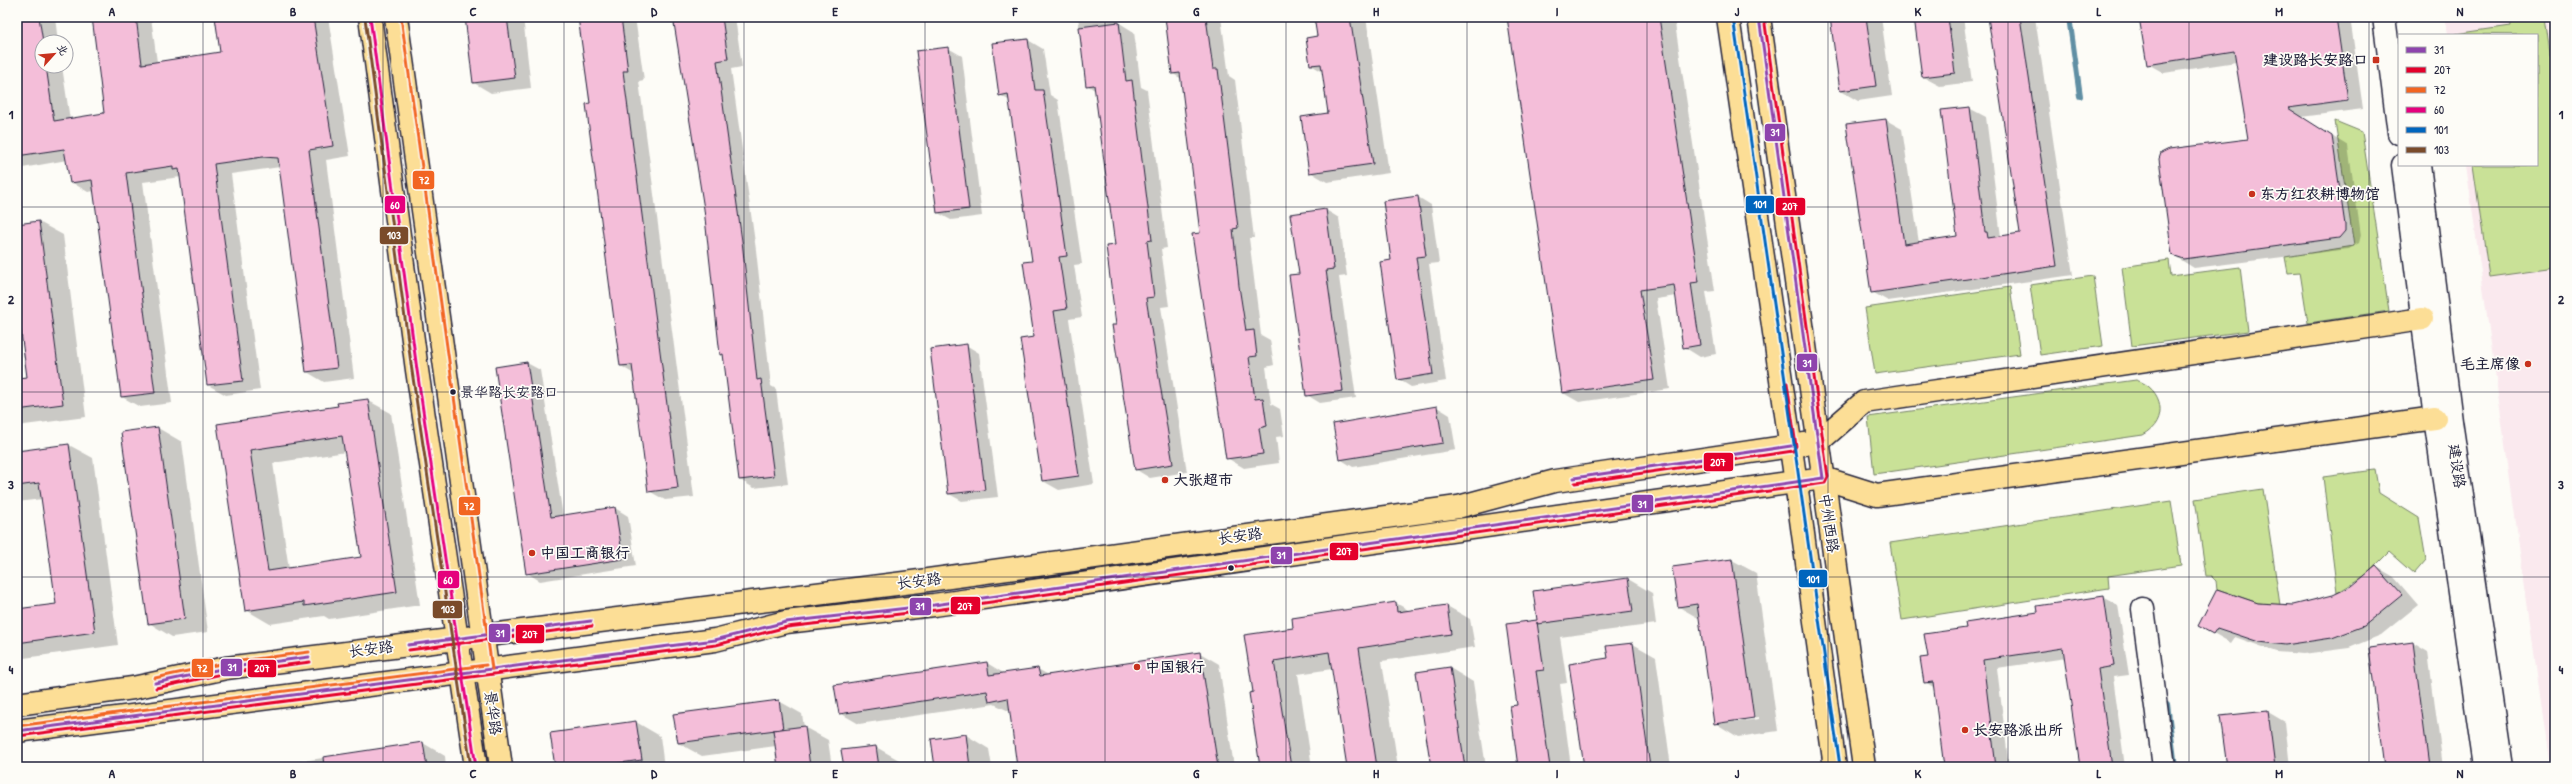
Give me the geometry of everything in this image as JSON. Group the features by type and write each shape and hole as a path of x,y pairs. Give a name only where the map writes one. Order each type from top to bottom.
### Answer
{"main road":[{"name":"景华路","path":"370,17 416,370 476,767"},
{"name":"景华路","path":"396,17 501,767"},
{"name":"中州西路","path":"1728,17 1791,446 1835,767"},
{"name":"中州西路","path":"1760,17 1864,767"},
{"path":"1818,442 1864,402 2422,320"},
{"path":"1823,478 1877,495 2434,418"},
{"name":"长安路","path":"17,704 132,688 226,668 928,580 1458,508 1555,481 1818,442"},
{"name":"长安路","path":"17,731 715,640 786,622 934,604 1823,478"}],"street":[{"path":"2384,17 2398,125"},
{"path":"2399,17 2402,34"},
{"name":"建设路","path":"2403,166 2434,418 2485,767"},
{"name":"建设路","path":"2419,166 2451,421 2502,767"},
{"path":"2143,609 2164,767"}],"shaded area":[{"path":"2445,17 2555,17 2555,767 2550,767 2466,166 2538,166 2538,34 2448,34"}],"green space":[{"path":"2510,17 2545,17 2555,90 2555,268 2489,277 2473,166 2538,166 2538,34 2455,34 2511,26"},
{"path":"2335,121 2362,132 2389,311 2308,323 2300,272 2288,273 2285,257 2354,246"},
{"path":"2169,260 2171,276 2240,267 2248,331 2132,346 2122,267"},
{"path":"2093,276 2103,346 2040,355 2030,285"},
{"path":"2010,287 2020,354 1875,374 1865,308"},
{"path":"2136,380 2145,384 2152,390 2160,405 2160,414 2157,422 2152,429 2143,435 1874,474 1868,417"},
{"path":"2375,470 2379,493 2419,518 2426,560 2414,574 2389,552 2366,575 2337,593 2323,477"},
{"path":"2263,489 2280,605 2258,603 2217,589 2216,581 2211,576 2206,576 2195,499"},
{"path":"2171,501 2181,565 2108,576 2109,588 1902,620 1890,543"}],"building":[{"path":"17,17 39,17 42,34 34,34 34,74 47,74 54,121 104,113 92,17 136,17 142,64 220,52 215,17 313,17 333,146 309,150 337,368 306,372 278,158 263,157 214,164 243,381 207,385 179,169 173,170 173,166 126,173 155,393 121,397 92,180 70,183 64,149 17,156 17,127 20,126 17,104"},
{"path":"465,17 507,17 515,78 473,83"},
{"path":"578,17 621,17 628,71 623,71 678,488 648,492 632,365 620,366 586,104 590,103"},
{"path":"673,17 722,17 728,59 717,61 742,241 757,380 761,379 774,476 739,480 723,354 720,355 704,209"},
{"path":"1165,17 1206,17 1213,69 1218,69 1238,228 1233,229 1239,286 1246,331 1254,330 1257,356 1249,357 1255,399 1263,398 1267,426 1259,428 1263,454 1226,459 1192,234 1200,233 1180,73 1172,74"},
{"path":"1314,17 1350,17 1373,164 1309,173 1301,117 1328,113 1321,64 1310,65 1306,38 1317,36"},
{"path":"1507,17 1659,17 1699,282 1691,283 1700,345 1683,348 1674,285 1640,290 1654,380 1562,393"},
{"path":"1830,17 1866,17 1876,86 1840,91"},
{"path":"1914,17 1948,17 1955,73 1922,77"},
{"path":"1988,17 2020,17 2057,266 1871,293 1846,124 1886,119 1904,244 1957,236 1941,110 1970,107 1985,232 1987,232 1988,238 2020,233"},
{"path":"2139,17 2336,17 2348,100 2288,108 2332,136 2345,225 2345,231 2339,238 2184,259 2172,255 2159,159 2161,153 2169,149 2248,139 2234,51 2147,65"},
{"path":"1119,22 1126,81 1132,80 1152,240 1147,241 1154,297 1146,298 1173,464 1135,470 1112,325 1116,325 1106,246 1115,245 1094,85 1086,86 1079,27"},
{"path":"1028,39 1035,90 1043,90 1067,256 1059,257 1067,309 1054,311 1079,476 1042,481 1020,339 1034,337 1023,262 1032,261 1008,94 999,96 992,43"},
{"path":"949,47 969,209 937,213 916,51"},
{"path":"1418,196 1426,256 1416,257 1433,374 1397,380 1380,262 1391,260 1383,201"},
{"path":"1326,209 1334,269 1326,270 1343,391 1306,396 1289,275 1299,274 1290,214"},
{"path":"39,221 63,404 17,410 17,378 27,377 17,302 17,224"},
{"path":"967,344 985,490 948,494 930,349"},
{"path":"527,362 551,517 615,507 623,559 526,574 495,367"},
{"path":"368,399 397,592 304,606 304,602 245,611 217,424 338,406 337,403","holes":["342,436 361,557 268,571 250,450"]},
{"path":"1437,406 1443,443 1339,460 1333,424"},
{"path":"158,427 185,619 148,624 121,432"},
{"path":"69,444 95,632 17,643 17,609 56,604 39,483 17,486 17,451"},
{"path":"1732,559 1754,718 1714,724 1697,604 1678,607 1672,567"},
{"path":"2376,566 2402,595 2364,626 2332,638 2285,645 2259,642 2217,628 2213,634 2198,626 2217,589 2258,603 2293,605 2333,595 2352,586"},
{"path":"1628,578 1633,611 1537,624 1544,670 1536,671 1550,767 1518,767 1510,706 1517,705 1506,624 1537,620 1533,591"},
{"path":"2104,596 2114,666 2098,669 2112,767 2080,767 2063,648 1983,660 1996,767 1944,767 1933,682 1924,683 1920,658 1928,657 1924,634 1966,628 1965,623 2038,612 2037,606"},
{"path":"1396,602 1397,612 1447,605 1451,634 1359,648 1377,767 1347,767 1329,652 1274,661 1291,767 1260,767 1249,693 1253,692 1244,635 1293,628 1292,618"},
{"path":"2413,642 2429,767 2384,767 2369,648"},
{"path":"1633,643 1650,767 1584,767 1569,664 1608,658 1606,646"},
{"path":"1200,652 1218,767 1017,767 1008,698 989,702 987,691 839,714 834,685 987,662 989,675 1038,668 1040,676"},
{"path":"1450,667 1465,767 1431,767 1416,672"},
{"path":"779,700 783,729 678,743 673,714"},
{"path":"2268,711 2275,767 2227,767 2220,716"},
{"path":"636,721 642,760 591,767 555,767 550,733"},
{"path":"805,726 810,767 778,767 773,730"},
{"path":"966,734 970,767 935,767 931,739"},
{"path":"423,742 427,767 324,767 323,757"},
{"path":"876,746 879,767 844,767 841,750"}],"waterway":[{"path":"2069,17 2080,96"},
{"path":"2167,704 2175,767"}],"transit line":[{"name":"60","path":"370,17 417,370 476,767"},
{"name":"72","path":"401,17 492,669"},
{"name":"101","path":"1733,17 1840,766"},
{"name":"31","path":"1759,17 1823,478"},
{"name":"207","path":"18,736 716,645 787,627 935,610 1825,483 1828,477 1764,17"},
{"name":"103","path":"365,18 412,371 471,767"},
{"name":"207","path":"1575,483 1793,451 1796,446 1787,383"},
{"name":"31","path":"1574,478 1791,446"},
{"name":"31","path":"17,731 715,640 786,622 934,605 1823,478"},
{"name":"31","path":"408,645 591,621"},
{"name":"207","path":"409,650 592,626"},
{"name":"72","path":"155,678 225,663 309,652"},
{"name":"31","path":"155,683 226,668 309,657"},
{"name":"207","path":"156,688 227,673 310,662"},
{"name":"72","path":"17,726 486,665"}],"place":[{"name":"建设路长安路口","path":"2376,60"},
{"name":"东方红农耕博物馆","path":"2252,194"},
{"name":"毛主席像","path":"2528,364"},
{"name":"景华路长安路口","path":"453,392"},
{"name":"大张超市","path":"1165,480"},
{"name":"中国工商银行","path":"532,553"},
{"name":"中国银行","path":"1137,667"},
{"name":"长安路派出所","path":"1965,730"}]}
